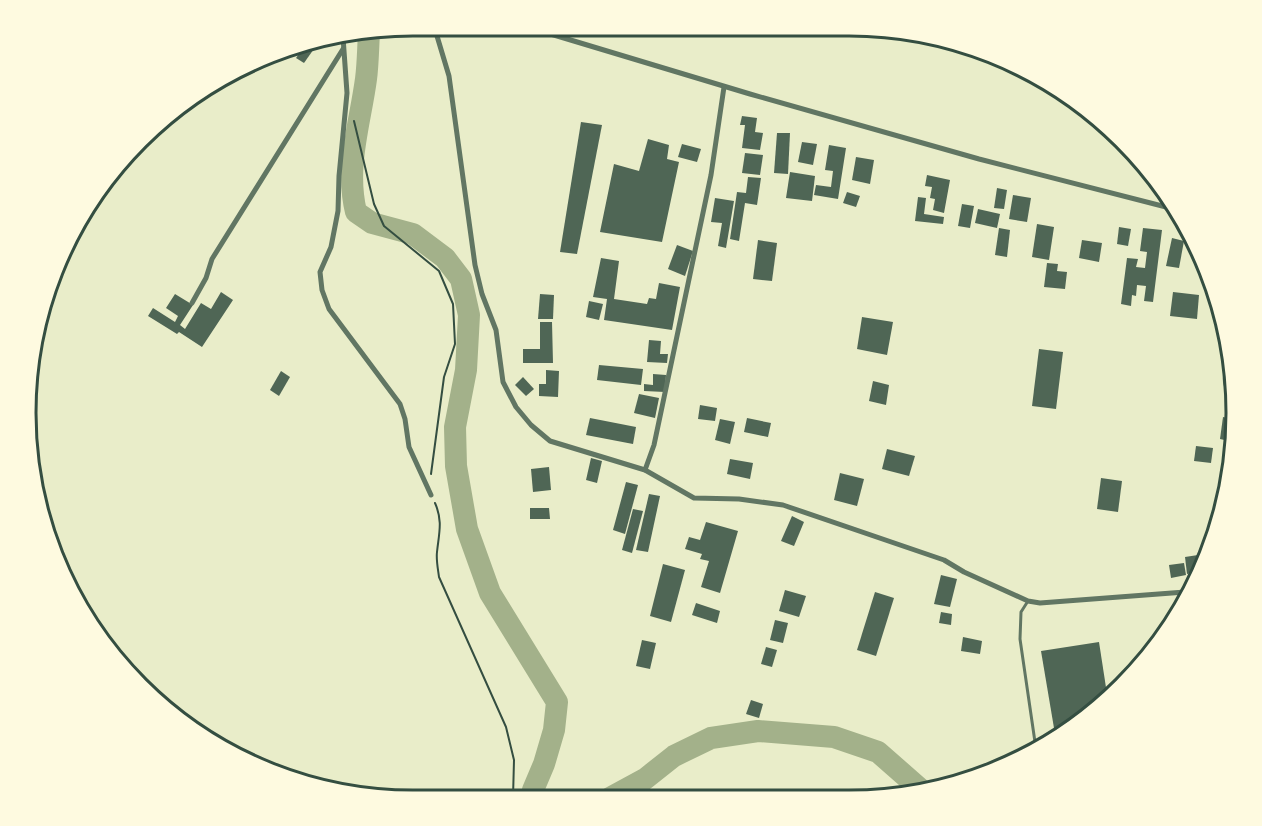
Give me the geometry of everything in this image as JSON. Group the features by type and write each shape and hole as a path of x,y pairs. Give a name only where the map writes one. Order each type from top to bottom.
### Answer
{"street":[{"path":"435,36 449,76 475,265 482,294 496,330 503,382 521,413 550,441 645,470 694,498 739,499 783,505 899,543 944,560 964,572 1028,601 1070,602 1180,592"},
{"path":"557,36 724,87 979,159 1163,206"},
{"path":"343,42 347,93 338,211 331,247 320,272 322,290 329,309 400,404 405,419 409,447 431,495"},
{"path":"192,303 206,278 212,259 344,48"},
{"path":"645,470 654,445 711,175 724,87"}],"lane":[{"path":"1028,601 1021,612 1020,639 1035,741"}],"path":[{"path":"354,121 374,204 384,226 439,271 453,304 455,344 444,377 431,475"},
{"path":"431,495 440,513 441,522 436,554 439,577 506,727 514,760 513,790"}],"building":[{"path":"314,49 304,63 296,58 299,54"},
{"path":"742,116 757,118 755,132 763,133 760,150 742,148 745,125 740,125"},
{"path":"581,122 602,125 577,254 560,252"},
{"path":"777,133 790,133 788,174 774,173"},
{"path":"648,139 669,145 667,159 679,162 662,242 600,232 614,164 639,171"},
{"path":"802,142 817,144 813,165 798,162"},
{"path":"682,144 701,149 697,162 678,157"},
{"path":"829,145 846,148 838,199 814,195 816,185 831,187 833,171 825,170"},
{"path":"745,153 763,155 760,175 742,173"},
{"path":"856,157 874,160 870,184 852,180"},
{"path":"790,172 815,176 812,201 786,198"},
{"path":"927,175 950,180 944,213 933,210 935,199 930,198 932,187 925,186"},
{"path":"748,177 761,178 757,205 745,203 739,241 730,239 737,192 746,193"},
{"path":"997,188 1007,190 1004,209 994,208"},
{"path":"847,192 860,196 856,207 843,203"},
{"path":"1013,195 1031,198 1027,222 1009,219"},
{"path":"918,197 926,198 924,214 944,217 943,224 915,221"},
{"path":"715,198 734,201 726,248 718,246 722,223 711,222"},
{"path":"962,204 974,206 970,228 958,226"},
{"path":"978,209 1000,214 997,228 975,223"},
{"path":"1037,224 1054,227 1049,260 1032,257"},
{"path":"1119,227 1131,229 1128,246 1117,244"},
{"path":"999,228 1010,230 1007,257 995,255"},
{"path":"1143,228 1162,230 1153,302 1144,301 1146,286 1137,285 1136,296 1132,295 1131,306 1121,304 1127,258 1138,259 1136,267 1145,268 1147,252 1140,251"},
{"path":"1172,238 1184,241 1179,268 1166,266"},
{"path":"758,240 777,243 772,281 753,279"},
{"path":"1082,240 1102,243 1099,262 1079,258"},
{"path":"677,245 693,251 685,276 668,269"},
{"path":"601,258 619,261 614,299 647,304 649,298 656,299 659,283 680,287 672,330 604,320 607,299 593,297"},
{"path":"1047,263 1058,264 1057,271 1067,272 1065,289 1044,287"},
{"path":"221,292 233,300 202,347 148,316 153,308 175,322 178,316 166,308 175,294 193,305 180,325 185,329 201,303 211,309"},
{"path":"1173,292 1199,295 1197,319 1170,316"},
{"path":"540,294 554,295 553,319 538,319"},
{"path":"589,301 603,304 599,320 586,317"},
{"path":"862,317 893,322 887,355 857,349"},
{"path":"540,322 552,322 553,363 523,363 523,349 540,349"},
{"path":"649,340 661,341 660,354 668,354 667,363 647,362"},
{"path":"1039,349 1063,352 1056,409 1032,406"},
{"path":"599,365 643,369 641,385 597,380"},
{"path":"546,370 559,371 558,397 539,396 539,384 546,384"},
{"path":"281,371 290,377 279,396 270,390"},
{"path":"653,374 666,375 665,392 644,391 644,384 653,385"},
{"path":"523,377 534,389 526,396 515,385"},
{"path":"873,381 889,385 886,405 869,401"},
{"path":"639,394 659,398 655,418 634,413"},
{"path":"700,405 717,408 715,421 698,419"},
{"path":"1223,417 1226,418 1225,440 1220,439"},
{"path":"590,418 636,427 633,444 586,435"},
{"path":"747,418 771,423 768,437 744,432"},
{"path":"720,419 735,422 730,444 715,440"},
{"path":"1196,446 1213,448 1211,463 1194,461"},
{"path":"887,449 915,456 909,476 882,469"},
{"path":"591,458 602,461 597,483 586,480"},
{"path":"730,459 753,463 750,479 727,474"},
{"path":"549,467 551,490 533,492 531,469"},
{"path":"840,473 864,479 857,506 834,500"},
{"path":"1101,478 1122,481 1118,512 1097,509"},
{"path":"626,482 638,485 625,534 613,530"},
{"path":"649,494 660,496 648,552 636,550"},
{"path":"530,508 549,508 550,519 530,519"},
{"path":"633,509 643,511 632,553 622,550"},
{"path":"792,516 804,522 794,546 781,541"},
{"path":"706,522 738,531 720,593 701,587 709,561 700,559 702,554 685,549 689,537 700,540"},
{"path":"1198,555 1190,573 1187,574 1185,557"},
{"path":"1184,563 1186,575 1171,578 1169,565"},
{"path":"663,564 685,570 671,622 650,616"},
{"path":"941,575 957,579 950,607 934,604"},
{"path":"785,590 806,596 799,617 779,611"},
{"path":"875,592 894,598 876,656 857,650"},
{"path":"696,603 720,611 717,623 692,615"},
{"path":"941,612 952,614 951,625 939,623"},
{"path":"775,620 788,623 783,643 770,640"},
{"path":"963,637 982,641 980,654 961,651"},
{"path":"642,640 656,643 650,669 636,666"},
{"path":"1099,642 1106,689 1079,712 1054,729 1041,651"},
{"path":"766,647 777,650 772,667 761,664"},
{"path":"751,700 763,704 759,718 746,714"}],"waterway":[{"path":"369,39 366,79 353,162 352,179 356,212 372,223 413,234 445,258 461,279 469,315 466,370 455,427 456,466 467,529 490,593 557,702 554,730 533,790"},
{"path":"625,790 645,779 674,756 711,738 758,731 834,737 878,752 915,784"}]}
